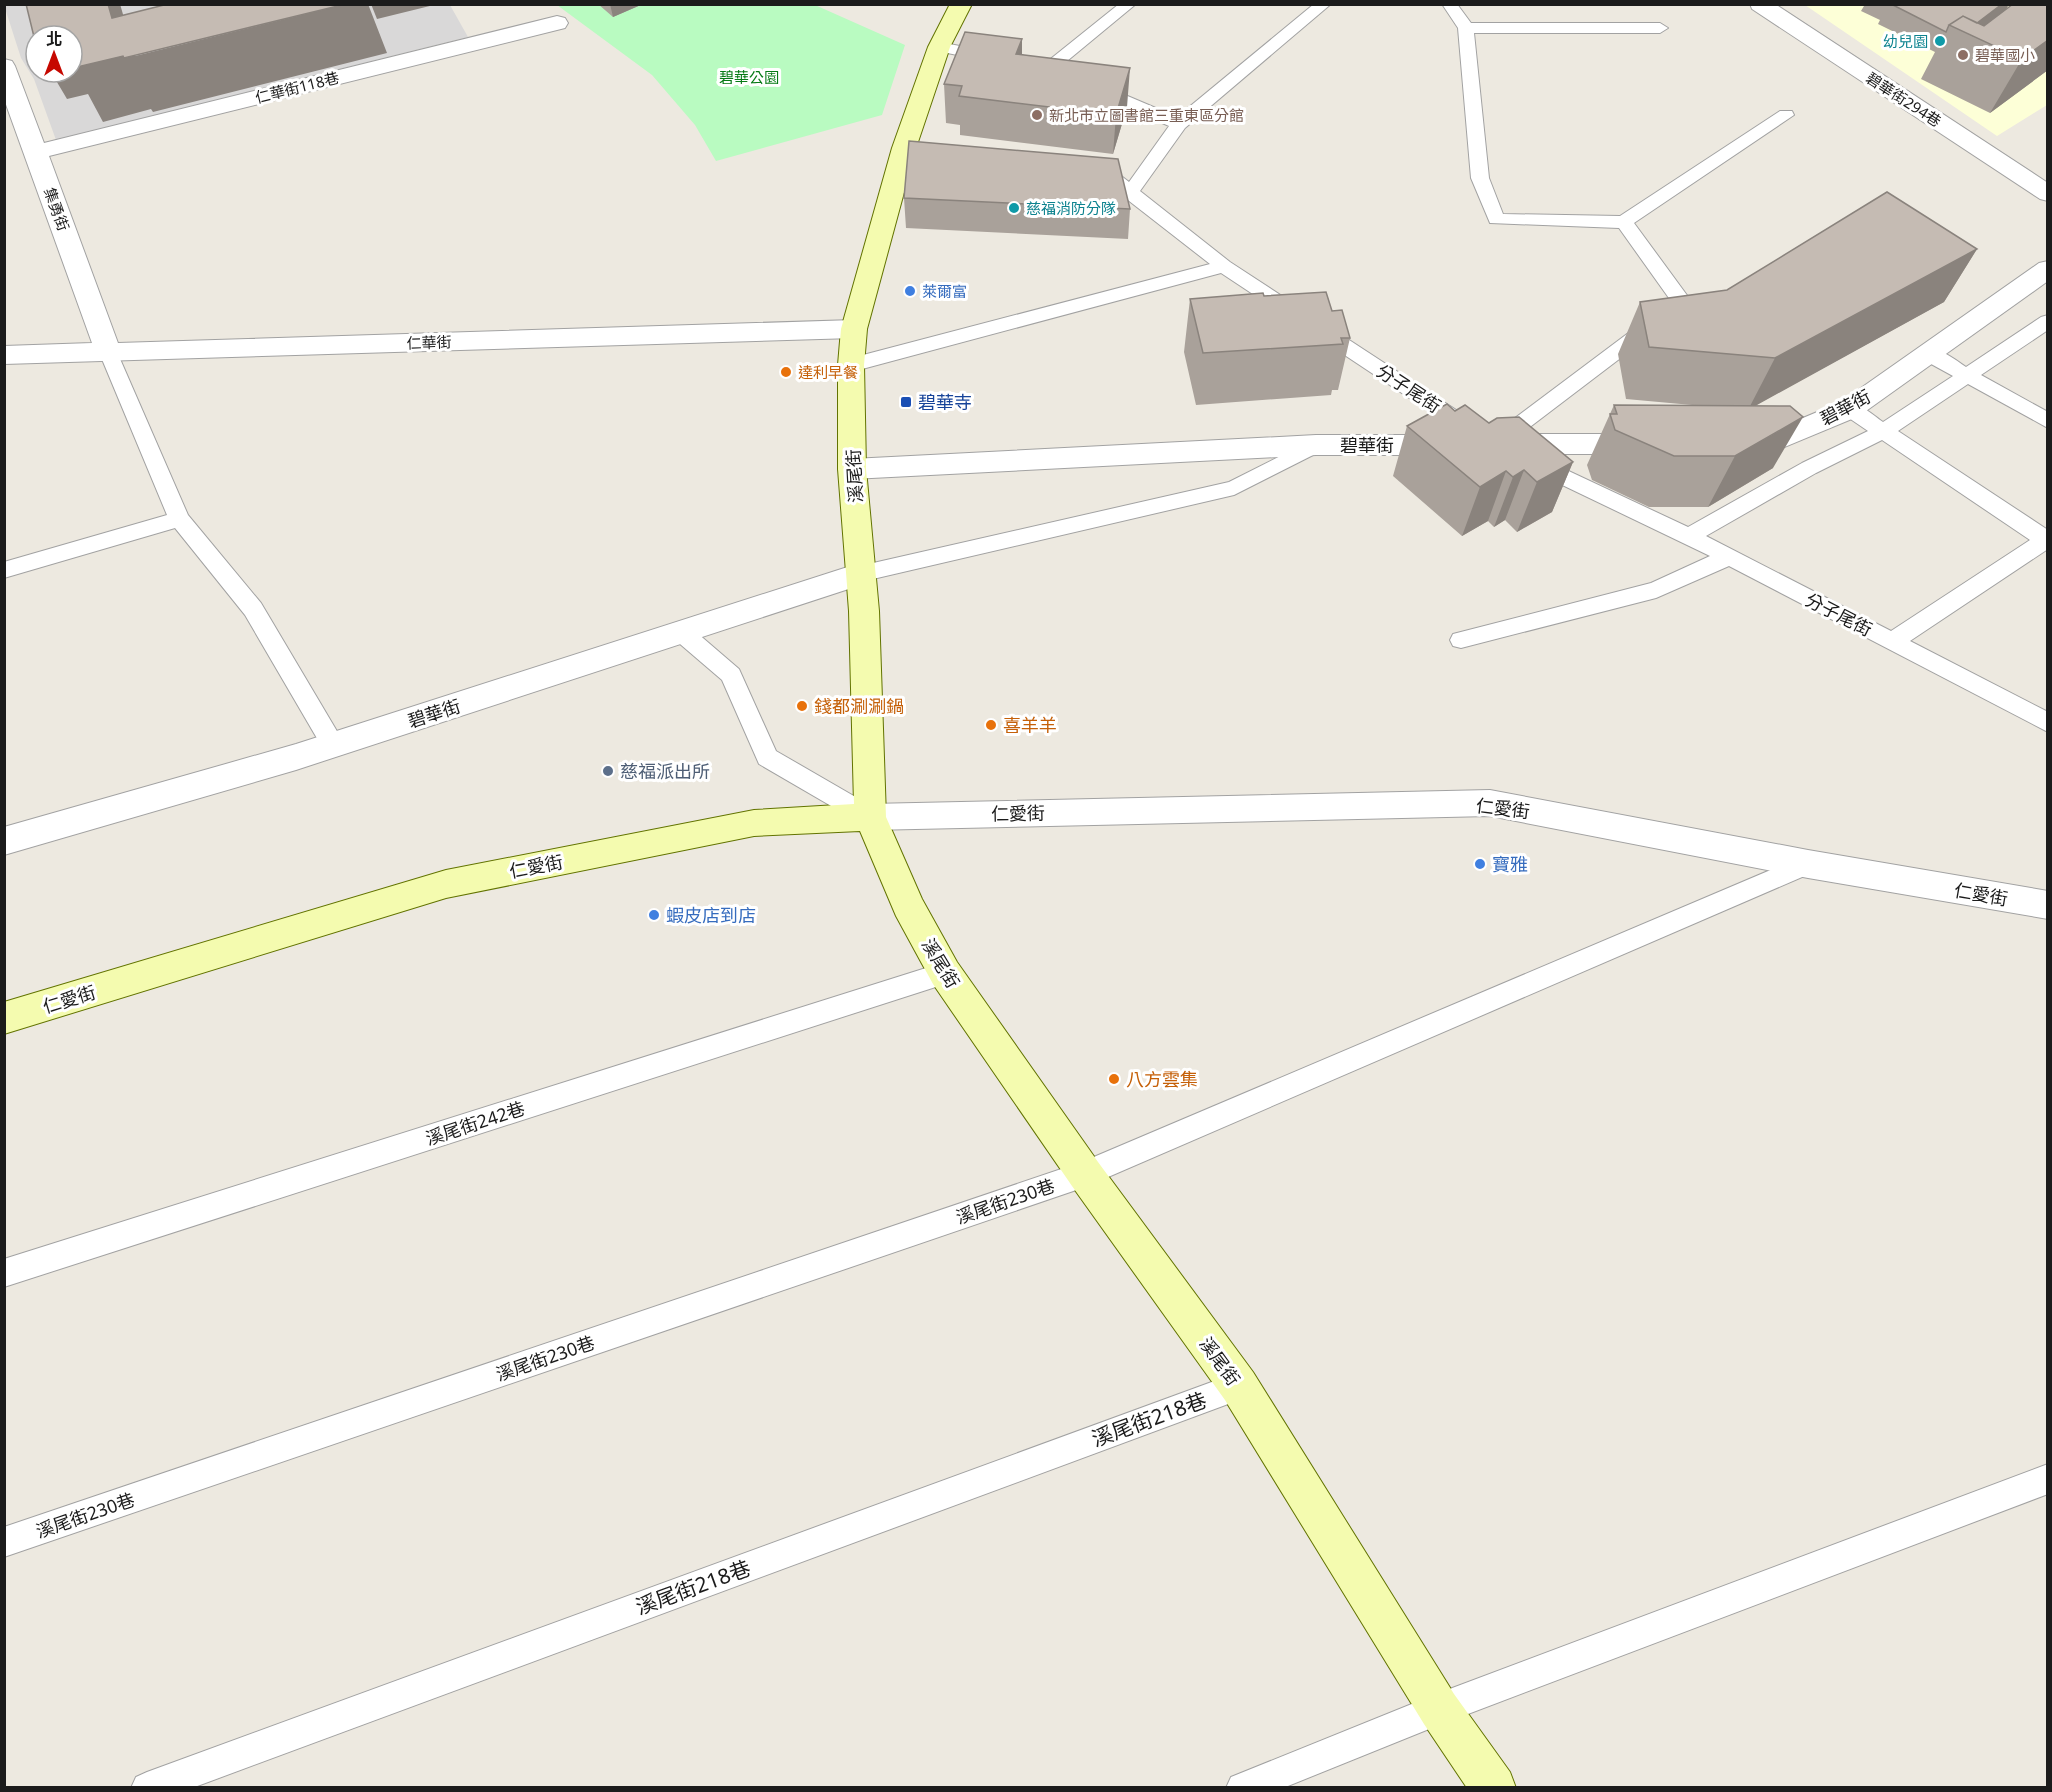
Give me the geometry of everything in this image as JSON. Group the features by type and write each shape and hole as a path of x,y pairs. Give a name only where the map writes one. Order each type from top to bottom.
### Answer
{"street":[{"name":"溪尾街","path":"961,4 939,47 916,149 854,329 851,365 852,469 864,611 870,816 908,906 945,973 1085,1174 1239,1386 1439,1709 1494,1788"},
{"name":"碧華街294巷","path":"1760,4 2048,194"},
{"name":"仁華街118巷","path":"36,152 557,23"},
{"name":"集勇街","path":"4,66 11,105 36,152 108,352"},
{"name":"碧華街","path":"1724,444 1770,443 1850,409 2048,269"},
{"name":"仁華街","path":"4,355 854,329"},
{"name":"碧華街","path":"852,469 1316,445 1666,444"},
{"name":"碧華街","path":"4,841 333,745 860,574"},
{"name":"仁愛街","path":"4,1018 446,884 754,823 870,816 1490,803 1808,864 2048,905"}],"lane":[{"path":"1129,4 1044,67 1179,124"},
{"path":"1130,193 1179,124 1324,4"},
{"path":"1449,4 1466,28 1480,178 1496,219 1624,222 1786,115"},
{"path":"1466,28 1660,28"},
{"path":"939,47 1005,60"},
{"name":"分子尾街","path":"1079,166 1102,168 1130,193 1224,266 1494,444 1689,536 2048,723"},
{"path":"1494,444 1682,303 1624,222"},
{"path":"851,365 1224,266"},
{"path":"1689,536 1809,468 1884,431 2048,321"},
{"path":"108,352 179,519 253,609 333,745"},
{"path":"1929,354 2048,420"},
{"path":"1850,409 2046,539 1892,642"},
{"path":"860,574 1234,488 1316,445"},
{"path":"4,570 179,519"},
{"path":"1461,639 1656,590 1729,557"},
{"path":"681,633 731,675 767,757 870,816"},
{"name":"溪尾街230巷","path":"4,1542 1085,1174 1808,864"},
{"name":"溪尾街242巷","path":"4,1273 945,973"},
{"name":"溪尾街218巷","path":"147,1788 1239,1386"},
{"path":"1242,1788 1439,1709 2048,1479"}],"shaded area":[{"path":"4,5 450,5 468,37 56,140 36,84 84,84 84,24 24,24 24,63"},
{"name":"碧華國小","path":"1805,5 2047,5 2047,105 1997,136"}],"green space":[{"name":"碧華公園","path":"557,5 815,5 905,45 882,115 716,161 695,125 652,75"}],"building":[{"path":"26,4 108,4 112,18 168,4 346,4 124,58 123,56 84,65 84,24 31,24"},
{"path":"1891,4 2002,4 1977,23 1963,16 1949,25 1946,32"},
{"path":"2013,4 2048,4 2048,40 2022,59 1949,25 1963,16 1984,26"},
{"path":"965,32 1022,39 1016,54 1130,68 1116,115 959,96 962,86 944,84"},
{"path":"909,141 1118,159 1130,209 904,198"},
{"path":"1887,192 1977,249 1775,358 1649,347 1640,302 1727,290"},
{"path":"1326,292 1332,311 1342,310 1350,338 1341,338 1343,344 1203,353 1190,299 1263,293 1264,296"},
{"path":"1447,404 1455,411 1465,405 1489,423 1497,418 1519,417 1573,462 1537,482 1524,470 1513,477 1506,471 1480,487 1407,426"},
{"path":"1614,405 1790,406 1803,417 1735,456 1674,456 1615,430 1610,414 1617,414"}],"place":[{"name":"幼兒園","path":"1940,41"},
{"name":"碧華國小","path":"1963,55"},
{"name":"新北市立圖書館三重東區分館","path":"1037,115"},
{"name":"慈福消防分隊","path":"1014,208"},
{"name":"萊爾富","path":"910,291"},
{"name":"達利早餐","path":"786,372"},
{"name":"碧華寺","path":"906,402"},
{"name":"錢都涮涮鍋","path":"802,706"},
{"name":"喜羊羊","path":"991,725"},
{"name":"慈福派出所","path":"608,771"},
{"name":"寶雅","path":"1480,864"},
{"name":"蝦皮店到店","path":"654,915"},
{"name":"八方雲集","path":"1114,1079"}]}
